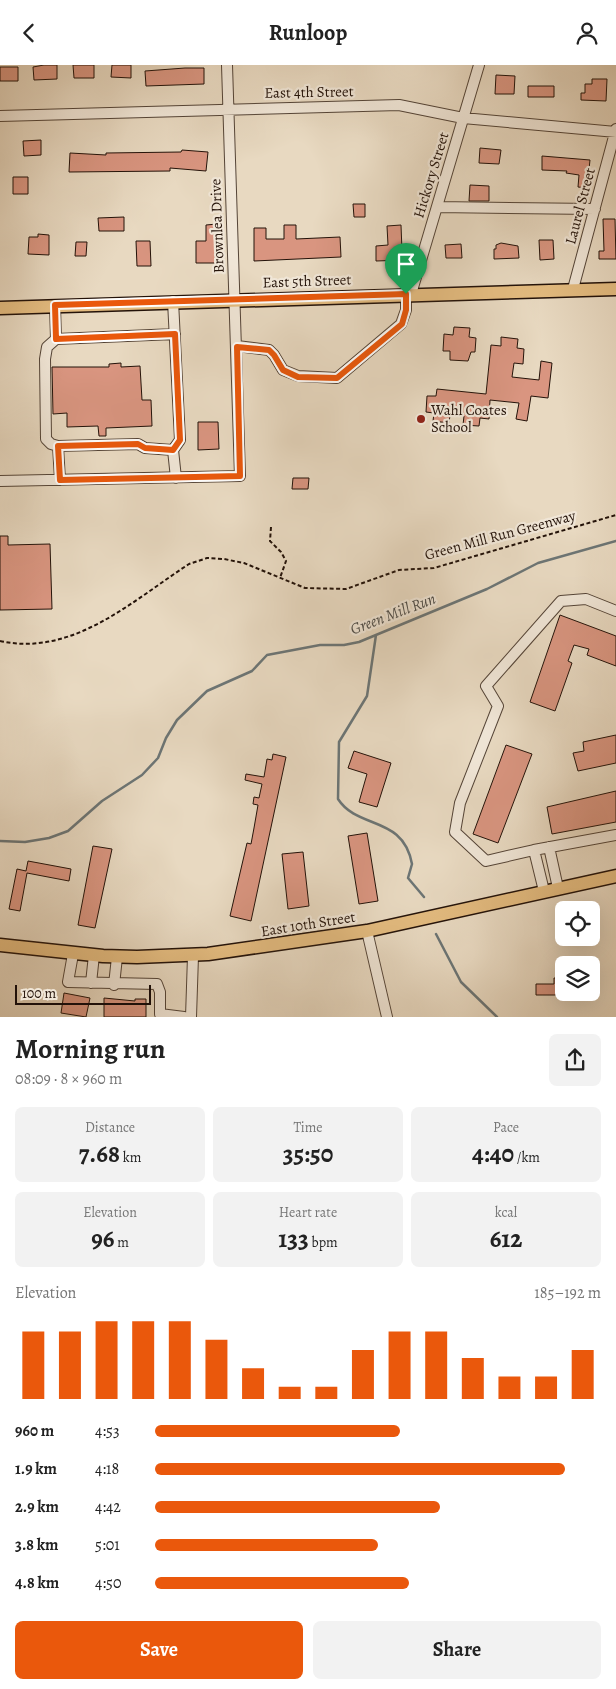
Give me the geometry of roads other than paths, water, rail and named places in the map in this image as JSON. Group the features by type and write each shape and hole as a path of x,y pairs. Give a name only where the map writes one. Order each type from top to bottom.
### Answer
{"main road":[{"name":"East 5th Street","path":"0,307 616,289"},
{"name":"East 10th Street","path":"0,945 73,954 118,957 193,956 248,950 367,931 616,876"}],"street":[{"name":"Brownlea Drive","path":"176,478 240,476 227,65"},
{"name":"Hickory Street","path":"237,347 269,350 283,370 298,377 337,378 402,324 408,294 437,207 479,65"},
{"name":"East 4th Street","path":"0,116 399,105 463,118 616,131"},
{"name":"Laurel Street","path":"574,289 616,131"},
{"path":"437,207 595,209"},
{"path":"0,481 176,478 173,450 180,440 173,301"},
{"path":"55,305 56,339"},
{"path":"173,450 145,448 138,444 50,445 46,439 45,359 48,347 56,339 175,334"},
{"path":"58,446 60,480"},
{"path":"616,611 586,599 561,601 486,686 498,706 460,803 454,832 486,861 616,835"},
{"path":"550,847 558,888"},
{"path":"534,850 544,891"},
{"path":"367,931 387,1017"},
{"path":"73,954 68,982 114,985 157,984 160,992 160,1015 184,1017"},
{"path":"92,983 94,955"},
{"path":"191,1017 193,956"},
{"path":"114,985 118,957"}],"waterway":[{"name":"Green Mill Run","path":"0,841 25,842 49,838 68,831 102,801 142,775 158,758 166,738 177,720 207,691 252,671 267,655 320,645 344,645 359,642 487,589 538,563 616,541"},
{"path":"376,635 367,696 339,742 338,799 347,809 390,830 399,838 407,848 412,864 408,878 424,897"},
{"path":"436,934 461,982 497,1017"}],"place":[{"name":"Wahl Coates School","path":"421,419"}]}
